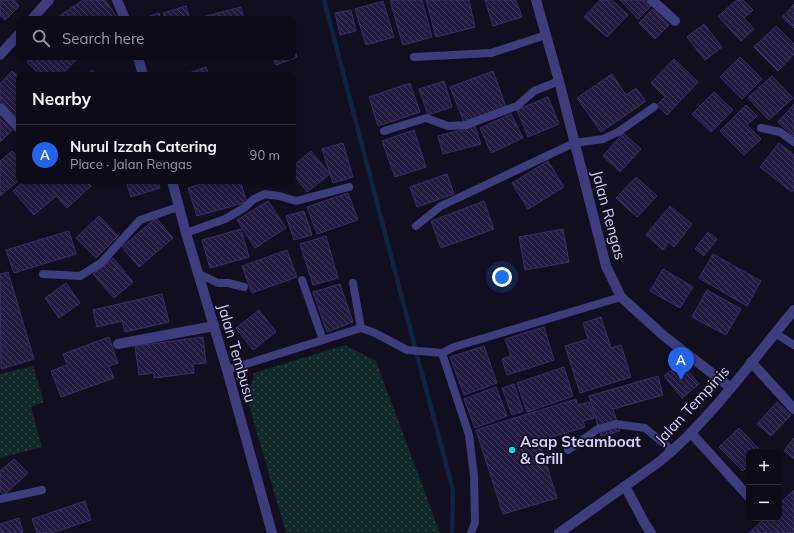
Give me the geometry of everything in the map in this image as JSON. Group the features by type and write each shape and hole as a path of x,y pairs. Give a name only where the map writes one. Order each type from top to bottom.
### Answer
{"street":[{"path":"35,16 49,0"},
{"path":"117,0 124,16"},
{"path":"538,4 546,0"},
{"path":"652,0 675,20"},
{"name":"Jalan Rengas","path":"538,4 606,266 621,297 664,336 731,388"},
{"path":"0,54 16,37"},
{"path":"139,60 142,72"},
{"path":"0,108 16,125"},
{"name":"Jalan Tembusu","path":"173,184 178,207 227,370 272,533"},
{"name":"Jalan Tempinis","path":"560,533 673,451 731,388 794,310"},
{"path":"118,344 214,326"},
{"path":"751,362 794,409"},
{"path":"691,433 746,494"},
{"path":"626,486 651,533"}],"lane":[{"path":"414,57 491,53 546,35"},
{"path":"384,131 426,118 448,126 466,125 517,106 534,91 559,81"},
{"path":"416,226 441,206 574,143 603,139 618,132 654,107"},
{"path":"761,128 780,132 794,142"},
{"path":"186,233 225,219 244,208 254,199 265,194 279,196 296,202 349,187"},
{"path":"43,274 80,276 101,263 140,220 178,207"},
{"path":"198,273 218,283 228,283 244,288"},
{"path":"302,280 323,340"},
{"path":"353,283 361,328"},
{"path":"227,370 361,328 375,333 407,350 442,353 454,347 621,297"},
{"path":"776,333 794,345"},
{"path":"442,353 469,434 474,476 476,522 471,533"},
{"path":"568,450 598,429 616,424 645,428 673,451"},
{"path":"0,499 42,490"}],"green space":[{"path":"345,345 376,361 440,533 286,533 247,398 254,373"},
{"path":"33,366 44,402 31,407 42,447 0,458 0,374"}],"building":[{"path":"0,0 14,0 19,6 5,20 0,15"},
{"path":"83,0 105,0 116,16 59,16"},
{"path":"422,0 432,37 403,45 390,1"},
{"path":"426,0 469,0 475,27 436,37"},
{"path":"485,0 516,0 522,17 493,26"},
{"path":"600,0 612,0 628,15 607,37 584,17"},
{"path":"620,0 645,0 651,6 638,19"},
{"path":"737,0 743,0 753,10 744,18 754,29 741,41 718,16"},
{"path":"383,1 394,37 366,45 355,9"},
{"path":"794,4 794,28 782,17"},
{"path":"186,6 189,16 164,16 163,13"},
{"path":"241,7 243,16 207,16"},
{"path":"653,9 669,25 655,39 639,23"},
{"path":"351,10 356,31 340,35 335,13"},
{"path":"159,13 160,16 150,16"},
{"path":"704,24 722,47 705,60 687,37"},
{"path":"776,26 794,44 794,54 778,71 754,47"},
{"path":"740,57 762,79 742,99 720,77"},
{"path":"674,59 698,82 667,115 657,105 665,97 651,83"},
{"path":"29,60 76,60 65,72 37,72 27,62"},
{"path":"274,60 289,60 276,65"},
{"path":"206,67 208,72 192,72"},
{"path":"12,71 16,74 16,116 0,101 0,84"},
{"path":"493,71 506,107 464,122 450,87"},
{"path":"612,74 626,95 636,88 646,101 601,132 577,98"},
{"path":"772,76 793,98 769,120 748,98"},
{"path":"444,81 452,107 428,115 419,89"},
{"path":"410,83 420,112 378,126 369,97"},
{"path":"714,92 733,110 711,132 692,114"},
{"path":"548,97 559,124 528,137 517,110"},
{"path":"794,104 794,135 793,136 778,122"},
{"path":"746,105 757,116 747,125 761,139 744,155 720,131"},
{"path":"511,114 523,138 491,153 480,128"},
{"path":"0,118 12,130 0,142"},
{"path":"475,126 481,144 443,154 438,136"},
{"path":"414,130 426,167 395,177 382,141"},
{"path":"623,133 641,149 620,172 603,156"},
{"path":"343,143 353,177 333,183 322,149"},
{"path":"779,143 794,155 794,190 792,192 760,167"},
{"path":"12,151 16,156 16,183 0,196 0,161"},
{"path":"311,151 330,174 307,192 296,178 296,164"},
{"path":"548,161 564,187 528,209 512,183"},
{"path":"447,174 454,194 417,207 410,187"},
{"path":"636,177 657,196 637,217 616,198"},
{"path":"21,184 89,184 91,186 67,208 56,196 34,215 13,191"},
{"path":"127,184 159,184 160,188 131,197"},
{"path":"201,184 241,184 247,202 197,216 188,188"},
{"path":"348,193 358,220 317,234 307,207"},
{"path":"268,201 286,228 255,248 237,220"},
{"path":"484,201 494,229 441,248 431,221"},
{"path":"670,206 692,224 674,247 669,242 663,250 646,235"},
{"path":"304,211 312,235 294,240 286,216"},
{"path":"99,216 118,236 96,258 76,238"},
{"path":"156,218 173,238 139,267 122,247"},
{"path":"241,229 249,257 210,268 202,240"},
{"path":"563,229 569,262 525,270 519,237"},
{"path":"69,231 76,254 14,273 6,250"},
{"path":"708,232 717,239 704,256 695,249"},
{"path":"326,236 338,278 313,285 300,244"},
{"path":"287,250 297,277 252,293 242,266"},
{"path":"713,254 761,281 747,306 699,278"},
{"path":"113,258 133,282 114,298 93,274"},
{"path":"663,269 693,287 680,308 650,291"},
{"path":"8,272 34,359 1,369 0,274"},
{"path":"66,283 80,303 59,318 45,298"},
{"path":"340,284 353,322 327,332 313,292"},
{"path":"707,290 741,309 726,335 692,317"},
{"path":"162,294 169,322 125,332 122,321 97,327 93,310"},
{"path":"259,310 276,332 253,350 236,328"},
{"path":"601,317 611,348 621,345 631,377 580,393 565,346 588,339 583,323"},
{"path":"544,327 554,360 507,375 502,359 511,356 505,339"},
{"path":"109,337 118,363 109,366 114,378 61,397 51,371 67,365 63,354"},
{"path":"203,337 206,363 193,364 194,373 154,378 154,373 139,375 135,346"},
{"path":"484,346 497,383 464,395 450,357"},
{"path":"681,362 699,384 682,398 664,376"},
{"path":"564,367 573,396 527,412 517,383"},
{"path":"658,376 663,395 613,409 620,431 601,436 589,396"},
{"path":"514,384 523,411 512,415 502,388"},
{"path":"496,387 507,416 475,428 464,399"},
{"name":"Asap Steamboat & Grill","path":"576,399 578,405 589,402 594,418 583,421 585,427 539,441 557,498 503,514 476,430"},
{"path":"777,402 791,415 771,436 757,424"},
{"path":"739,428 759,449 746,449 746,468 743,471 719,447"},
{"path":"794,438 794,459 784,451"},
{"path":"14,459 28,473 4,495 0,491 0,471"},
{"path":"794,490 794,533 749,533 762,521 782,521 782,501"},
{"path":"85,501 91,520 52,533 37,533 32,519"},
{"path":"19,518 23,533 0,533 0,524"}],"waterway":[{"path":"324,0 453,490 452,533"}],"place":[{"name":"Nurul Izzah Catering","path":"681,380"},
{"name":"Asap Steamboat & Grill","path":"512,450"}]}
